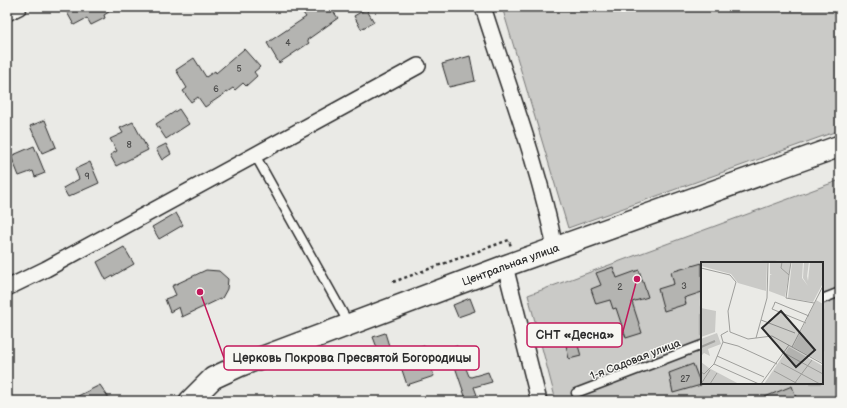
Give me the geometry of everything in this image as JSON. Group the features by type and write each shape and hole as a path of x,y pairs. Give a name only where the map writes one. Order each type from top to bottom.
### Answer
{"street":[{"path":"7,13 19,7"},
{"path":"483,7 532,159 550,222 555,248"},
{"path":"7,288 46,269 418,66"},
{"name":"Центральная улица","path":"190,401 213,378 239,366 505,266 840,146"},
{"path":"505,266 539,401"}],"lane":[{"path":"255,155 350,324"},
{"path":"823,299 840,292"},
{"name":"1-я Садовая улица","path":"576,393 701,345"}],"path":[{"path":"393,282 509,240"}],"shaded area":[{"path":"502,7 840,7 840,130 568,228"},
{"path":"840,180 840,401 556,401 528,295"}],"building":[{"path":"64,7 117,7 104,15 105,18 91,25 87,18 74,25"},
{"path":"310,7 330,7 338,18 307,40 309,43 279,63 267,43 306,17 303,13"},
{"path":"366,9 374,22 361,29 354,16"},
{"path":"244,49 260,67 254,72 257,76 246,86 243,83 235,90 233,88 205,107 198,97 191,102 183,91 187,88 176,70 194,58 206,77 215,71 216,73"},
{"path":"470,56 475,81 449,87 442,64"},
{"path":"179,109 189,124 166,139 156,124"},
{"path":"45,120 56,147 42,153 30,126"},
{"path":"133,122 148,150 116,166 110,155 117,151 110,139 123,133 120,128"},
{"path":"166,144 171,154 162,160 156,149"},
{"path":"34,146 45,173 35,177 33,171 19,176 11,156"},
{"path":"90,162 99,183 68,197 63,188 79,179 75,169"},
{"path":"176,213 183,225 159,239 152,227"},
{"path":"124,247 134,264 106,280 97,262"},
{"path":"701,263 701,292 684,298 686,304 664,311 658,289 674,284 671,272"},
{"path":"613,267 617,278 639,270 648,297 632,302 642,333 626,338 616,308 613,309 610,300 596,304 591,289 601,285 596,273"},
{"path":"206,270 219,271 228,279 227,289 222,298 182,317 179,307 170,312 165,299 176,295 172,286"},
{"path":"470,298 475,311 458,317 453,305"},
{"path":"385,333 390,349 379,353 373,337"},
{"path":"577,342 581,356 569,359 566,345"},
{"path":"424,346 434,376 407,385 397,355"},
{"path":"457,346 469,376 471,377 488,372 492,382 474,387 477,395 466,399 449,349"},
{"path":"693,364 701,385 673,393 669,373"},
{"path":"100,385 111,401 68,401"},
{"path":"792,386 796,397 786,401 755,401"}],"place":[{"name":"СНТ «Десна»","path":"637,279"},
{"name":"Церковь Покрова Пресвятой Богородицы","path":"200,292"}]}
